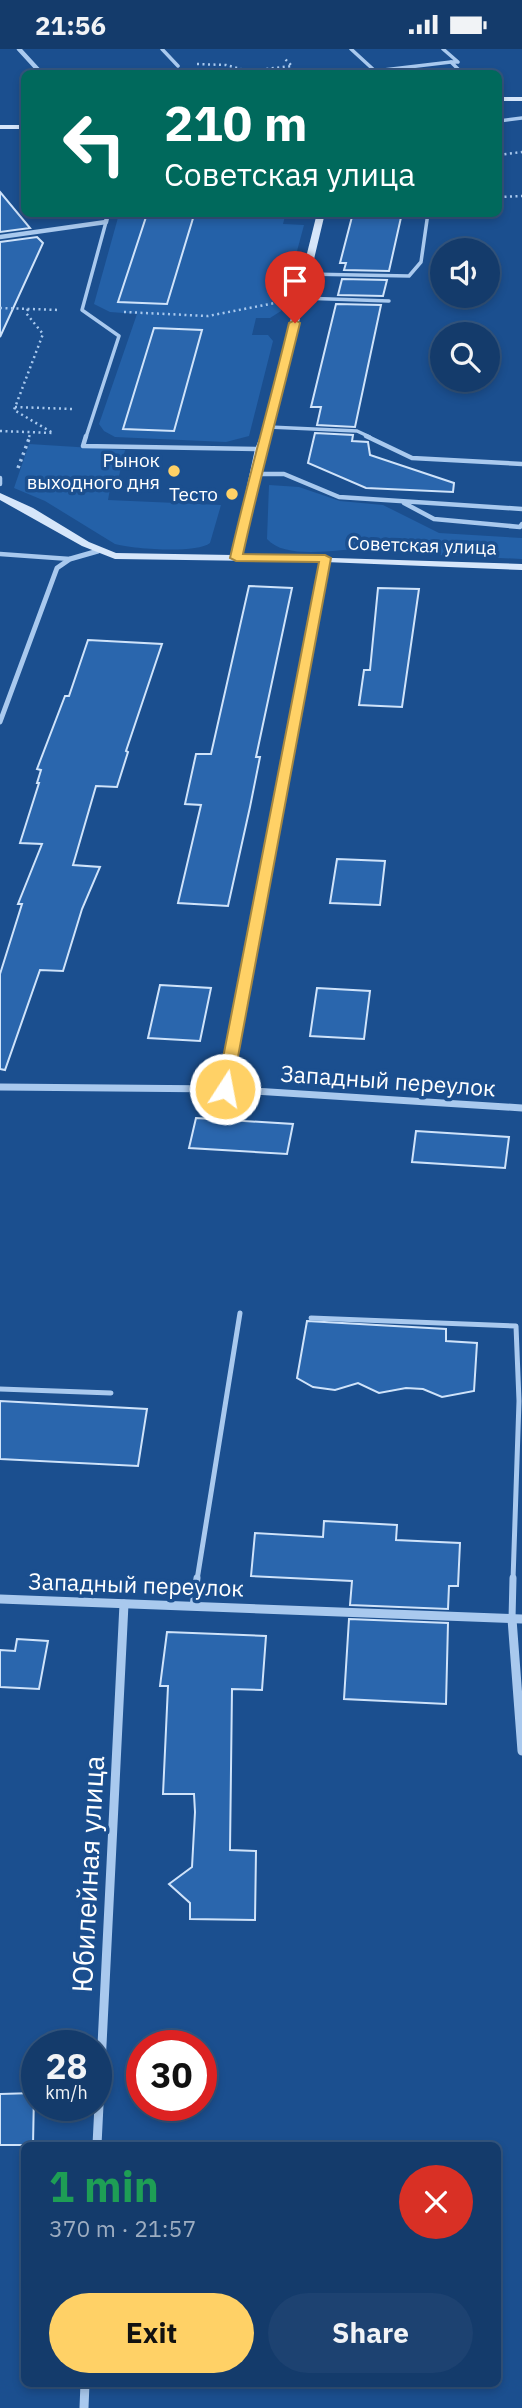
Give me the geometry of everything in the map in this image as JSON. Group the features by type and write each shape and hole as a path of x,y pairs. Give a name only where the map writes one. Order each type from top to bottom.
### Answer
{"street":[{"path":"19,49 38,70"},
{"path":"502,99 522,99"},
{"path":"0,127 21,127"},
{"path":"0,237 106,222 107,217"},
{"path":"236,558 260,449 269,427 319,217"},
{"name":"Советская улица","path":"0,496 29,508 98,551 115,556 325,558 522,567"},
{"path":"0,722 57,568 70,559 98,551"},
{"path":"225,1089 325,558"},
{"name":"Западный переулок","path":"0,1087 225,1089 522,1108"},
{"name":"Западный переулок","path":"0,1599 517,1619"},
{"name":"Юбилейная улица","path":"97,2142 124,1604"},
{"path":"517,1619 522,1751"},
{"path":"84,2408 85,2387"}],"lane":[{"path":"162,49 178,66"},
{"path":"351,49 374,70"},
{"path":"383,70 458,62 443,49"},
{"path":"451,62 459,70"},
{"path":"502,121 522,118"},
{"path":"306,274 410,276 421,262 427,217"},
{"path":"106,222 82,310 119,337 83,446 260,449"},
{"path":"301,298 389,301"},
{"path":"269,427 357,431 412,458 522,464"},
{"path":"255,474 284,474 339,497 522,509"},
{"path":"401,502 434,519 520,527 522,524"},
{"path":"0,554 70,559"},
{"path":"0,702 8,702"},
{"path":"193,1606 240,1313"},
{"path":"311,1318 516,1326 521,1401 517,1619"},
{"path":"0,1389 111,1393"}],"path":[{"path":"264,70 292,66 285,59"},
{"path":"178,66 215,63 242,70"},
{"path":"502,155 522,152"},
{"path":"502,197 522,196"},
{"path":"111,311 208,316 279,302"},
{"path":"0,308 82,310"},
{"path":"15,407 43,334 26,313 28,309"},
{"path":"15,407 95,410"},
{"path":"0,431 53,433 14,409 15,407"},
{"path":"14,477 31,432"}],"shaded area":[{"path":"118,217 146,217 118,302 167,303 194,217 285,217 283,224 304,225 281,311 270,318 256,318 252,335 268,335 273,341 249,436 226,442 115,437 104,431 99,424 137,314 110,312 94,304"},
{"path":"29,444 125,450 116,489 110,489 108,500 221,505 210,543 179,549 135,548 115,544 45,501 14,488"},
{"path":"269,485 299,487 340,501 383,505 439,533 522,538 522,559 438,555 409,548 374,546 372,549 317,552 288,550 267,539"}],"building":[{"path":"0,192 30,228 0,232"},
{"path":"146,217 193,217 167,304 118,302"},
{"path":"352,217 401,217 389,271 344,270 346,263 340,263"},
{"path":"37,237 43,243 0,337 0,242"},
{"path":"342,279 387,280 383,296 338,295"},
{"path":"336,304 381,305 355,427 317,425 321,407 311,407"},
{"path":"154,328 202,330 174,431 123,429"},
{"path":"315,433 353,435 352,441 368,442 370,455 454,483 453,492 366,488 308,463"},
{"path":"249,586 292,588 228,906 178,903 201,805 185,804 196,754 211,754"},
{"path":"378,588 419,589 402,707 359,705 364,670 370,670"},
{"path":"88,640 162,644 126,751 128,752 117,787 96,786 73,865 100,867 82,909 63,971 40,970 5,1070 0,1069 0,974 22,904 18,904 42,844 20,843 39,783 41,770 37,769 65,696 69,696"},
{"path":"337,859 385,861 380,905 330,903"},
{"path":"160,985 211,988 200,1041 148,1038"},
{"path":"317,988 370,991 364,1039 310,1036"},
{"path":"196,1118 293,1124 287,1154 189,1148"},
{"path":"416,1131 509,1137 505,1168 412,1162"},
{"path":"307,1321 446,1329 446,1341 477,1343 474,1391 442,1397 423,1389 406,1388 379,1393 358,1383 335,1390 313,1387 297,1378"},
{"path":"0,1401 147,1409 138,1466 0,1459"},
{"path":"324,1521 397,1525 396,1540 460,1543 458,1586 449,1586 448,1609 350,1605 352,1581 251,1576 255,1533 323,1537"},
{"path":"349,1619 448,1623 446,1704 344,1699"},
{"path":"167,1632 266,1636 262,1690 232,1689 230,1850 256,1851 255,1920 190,1919 190,1903 169,1884 192,1867 195,1812 194,1794 163,1794 168,1686 160,1686"},
{"path":"17,1639 48,1641 39,1689 0,1687 0,1650 15,1651"},
{"path":"21,2093 21,2121 33,2121 33,2142 0,2145 0,2094"}],"place":[{"name":"Рынок выходного дня","path":"174,471"},
{"name":"Тесто","path":"232,494"}],"route":[{"path":"225,1089 325,558 236,558 260,449 269,427 295,323"}]}
